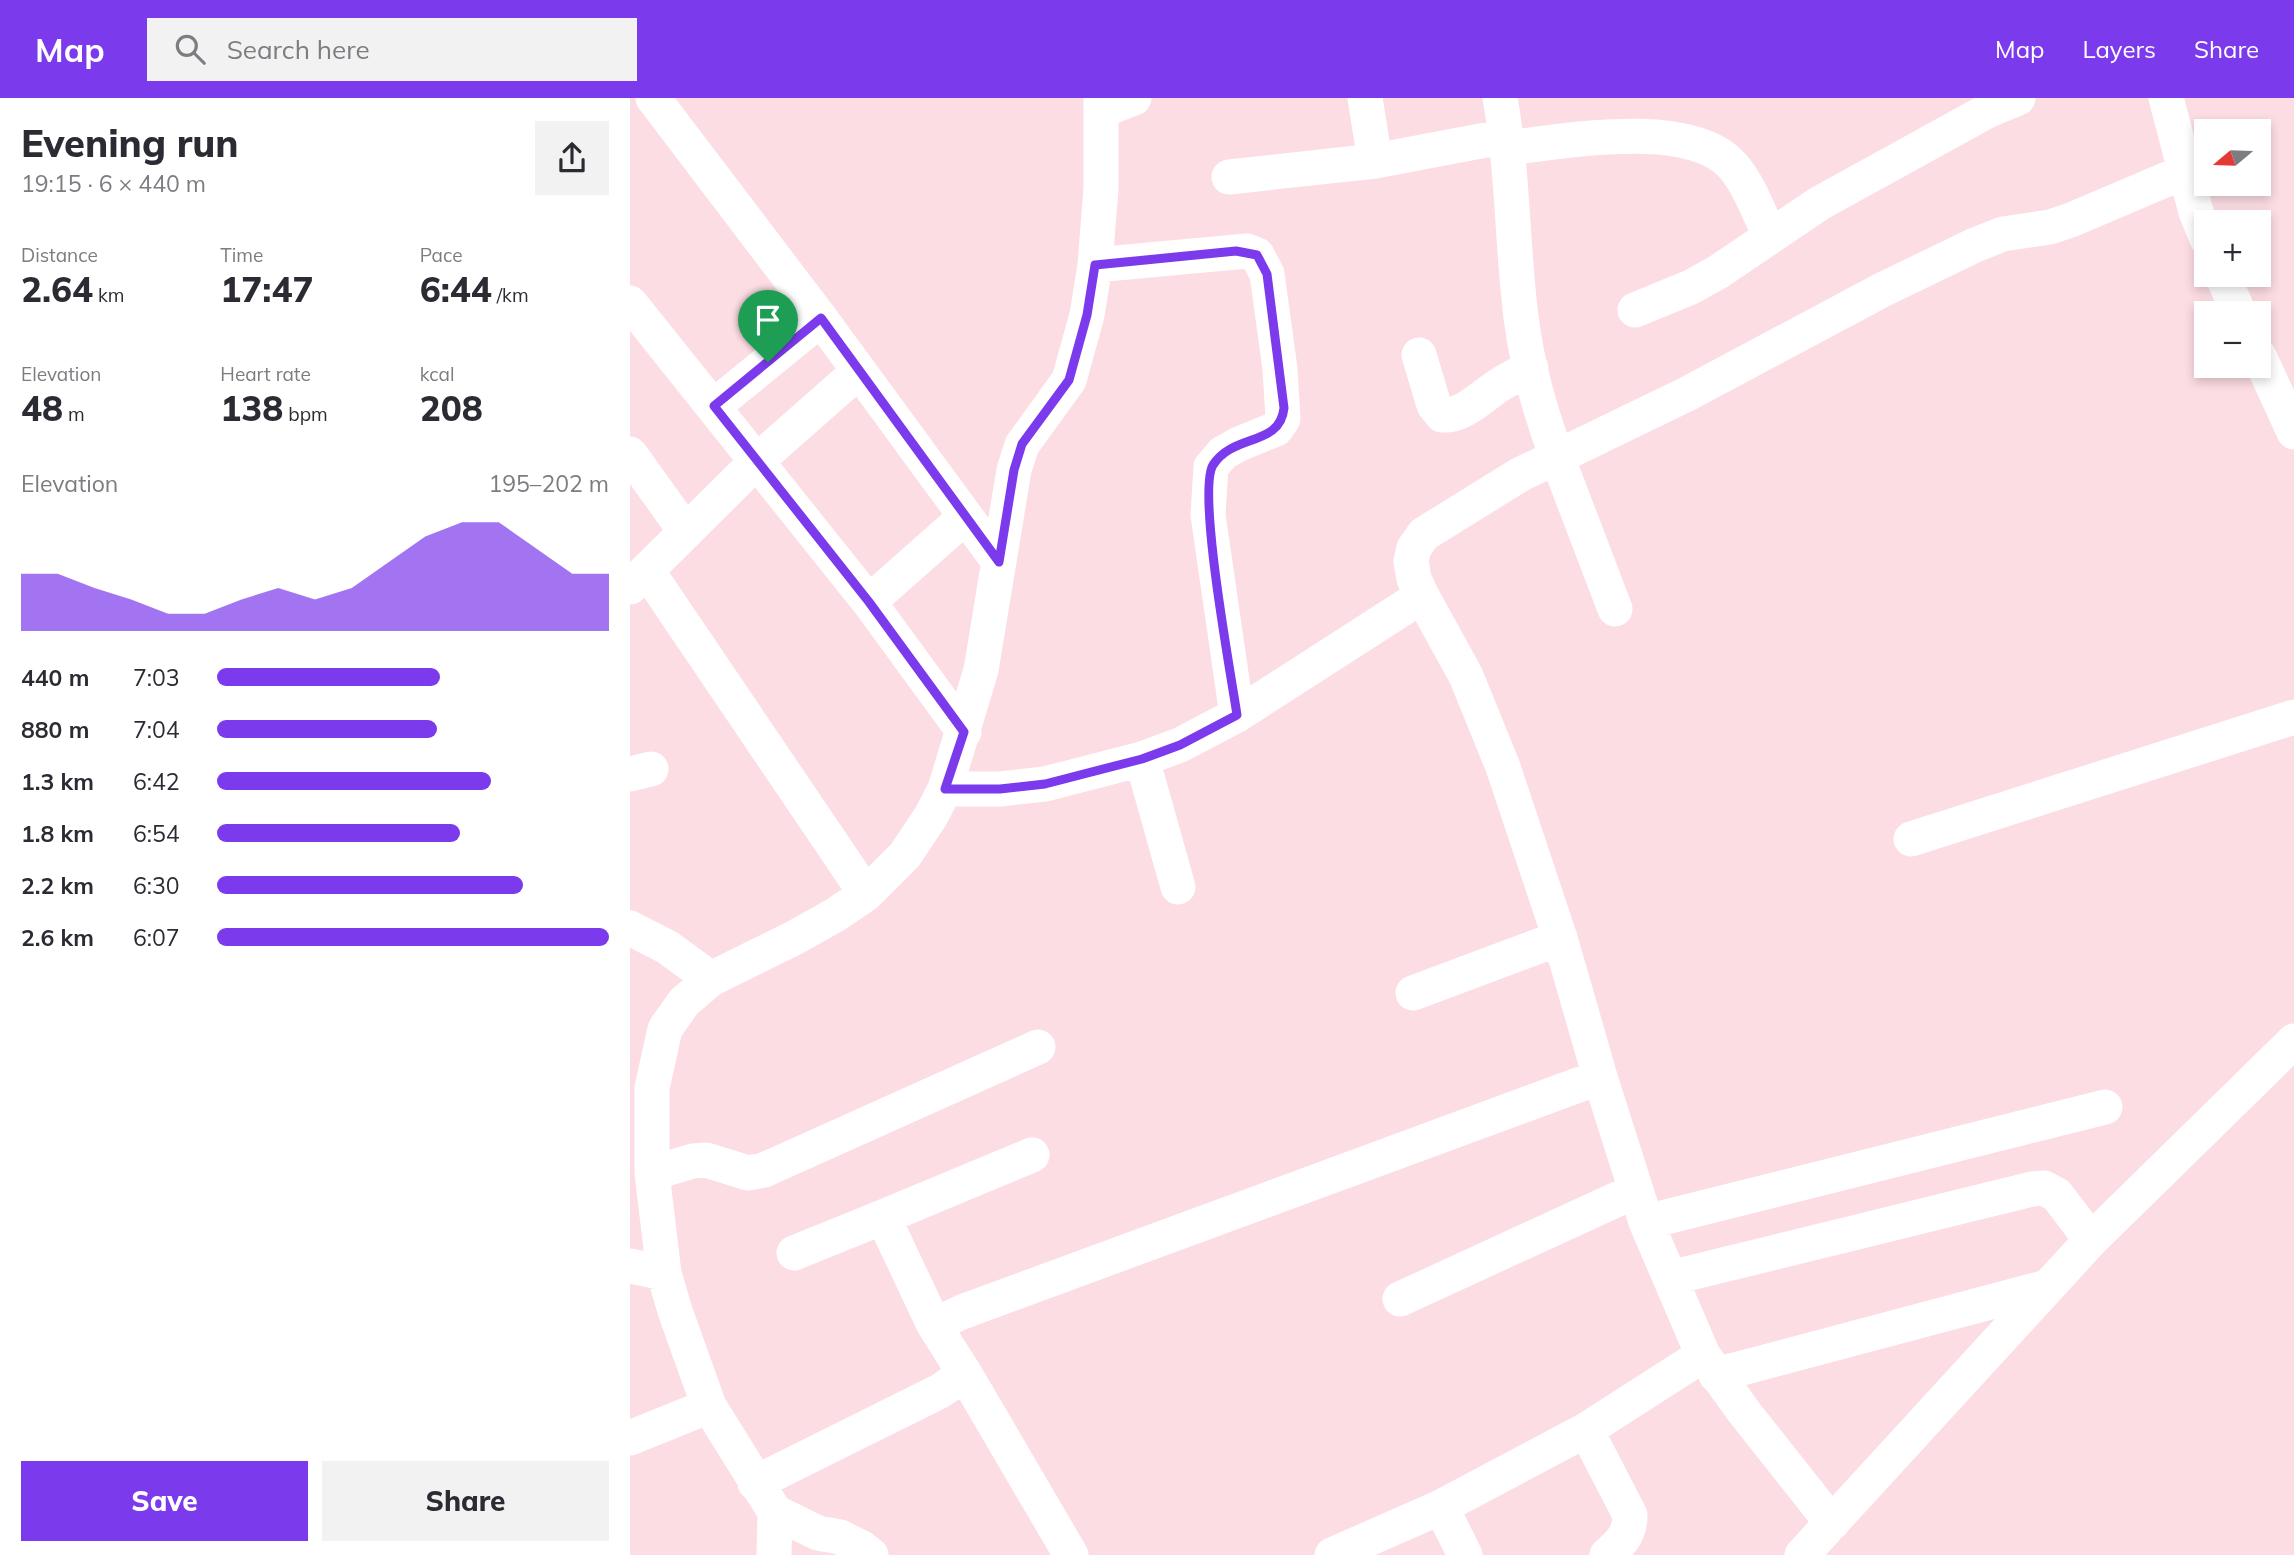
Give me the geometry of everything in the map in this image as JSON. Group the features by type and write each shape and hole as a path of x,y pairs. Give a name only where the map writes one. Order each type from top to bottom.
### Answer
{"street":[{"path":"653,98 821,318 999,562"},
{"path":"1365,98 1375,161"},
{"path":"1500,98 1507,142 1521,317 1542,419 1615,609"},
{"path":"1635,310 1691,287 1718,272 1820,202 1989,110 2018,98"},
{"path":"2166,98 2196,210"},
{"path":"871,1555 840,1537 818,1533 775,1512 709,1406 664,1273 652,1172 652,1088 665,1029 684,1002 711,979 794,938 866,894 905,855 931,817 945,789 981,670 1014,470 1022,444 1069,380 1084,327 1095,265 1101,188 1113,102"},
{"path":"1229,177 1375,161 1507,142 1648,136 1706,148 1732,165 1770,236"},
{"path":"1832,1523 1709,1365 1670,1278 1641,1206 1560,938 1499,755 1466,676 1422,596 1411,561 1414,548 1424,534 1521,474 1687,394 1882,290 2003,234 2050,227 2071,220 2186,171"},
{"path":"1095,265 1247,251 1257,255 1267,274 1280,369 1283,419 1276,429 1223,453 1212,467 1209,488 1208,515 1237,715"},
{"path":"630,303 869,602 964,732"},
{"path":"714,406 821,318"},
{"path":"1419,355 1434,405 1442,415 1455,413 1499,384 1531,368"},
{"path":"859,371 757,461 639,580 866,894"},
{"path":"2269,378 2294,432"},
{"path":"630,454 686,532"},
{"path":"869,602 965,517"},
{"path":"945,789 1000,789 1045,784 1142,759 1180,745 1237,715 1422,596"},
{"path":"1911,839 2294,717"},
{"path":"1142,759 1178,887"},
{"path":"630,928 667,947 711,979"},
{"path":"1413,993 1560,938"},
{"path":"1802,1555 2091,1240 2294,1041"},
{"path":"652,1172 706,1160 748,1173 764,1170 1038,1047"},
{"path":"934,1325 975,1307 1600,1077"},
{"path":"1400,1299 1641,1206 2105,1107"},
{"path":"794,1253 1032,1155"},
{"path":"1670,1278 2032,1189 2044,1188 2057,1195 2091,1240"},
{"path":"883,1217 934,1325 1070,1555"},
{"path":"630,1266 664,1273"},
{"path":"1332,1555 1441,1507 1709,1365 2047,1287"},
{"path":"755,1483 940,1391 965,1374"},
{"path":"630,1438 709,1406"},
{"path":"1586,1430 1630,1515 1626,1537 1607,1555"},
{"path":"1441,1507 1465,1555"},
{"path":"774,1555 775,1512"}],"route":[{"path":"1236,251 1257,255 1267,274 1280,369 1283,419 1276,429 1223,453 1212,467 1209,488 1208,515 1237,715 1180,745 1142,759 1045,784 1000,789 945,789 964,732 869,602 714,406 768,362 821,318 999,562 1014,470 1022,444 1069,380 1087,315 1095,265 1236,251"}]}
